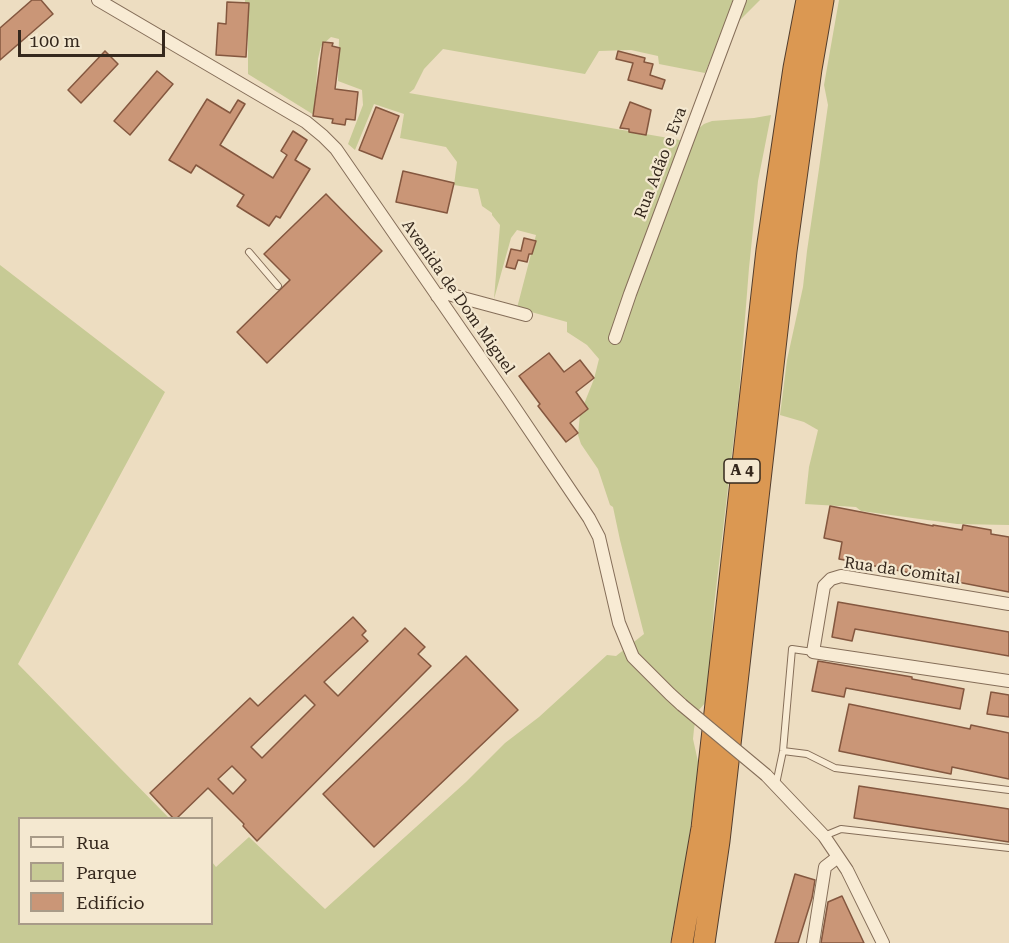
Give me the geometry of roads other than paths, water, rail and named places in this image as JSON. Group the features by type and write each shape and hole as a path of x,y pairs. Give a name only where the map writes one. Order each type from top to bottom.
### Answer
{"highway":[{"name":"A 4","path":"682,943 702,828 767,250 794,68 807,0"},
{"name":"A 4","path":"704,943 720,841 786,251 811,69 823,0"}],"street":[{"name":"Avenida de Dom Miguel","path":"98,0 306,122 336,149 589,518 599,537 619,623 633,657 682,705 776,784 825,836 848,870 883,943"},
{"name":"Rua Adão e Eva","path":"615,338 740,0"},
{"path":"437,296 448,294 526,315"},
{"name":"Rua da Comital","path":"813,652 824,586 831,579 841,576 1009,604"},
{"path":"813,652 1009,681"},
{"path":"813,943 825,867 838,857"}],"lane":[{"path":"249,252 278,286"},
{"path":"776,784 783,751 792,649 813,652"},
{"path":"783,751 807,754 835,768 1009,790"},
{"path":"825,836 841,828 1009,848"}]}
